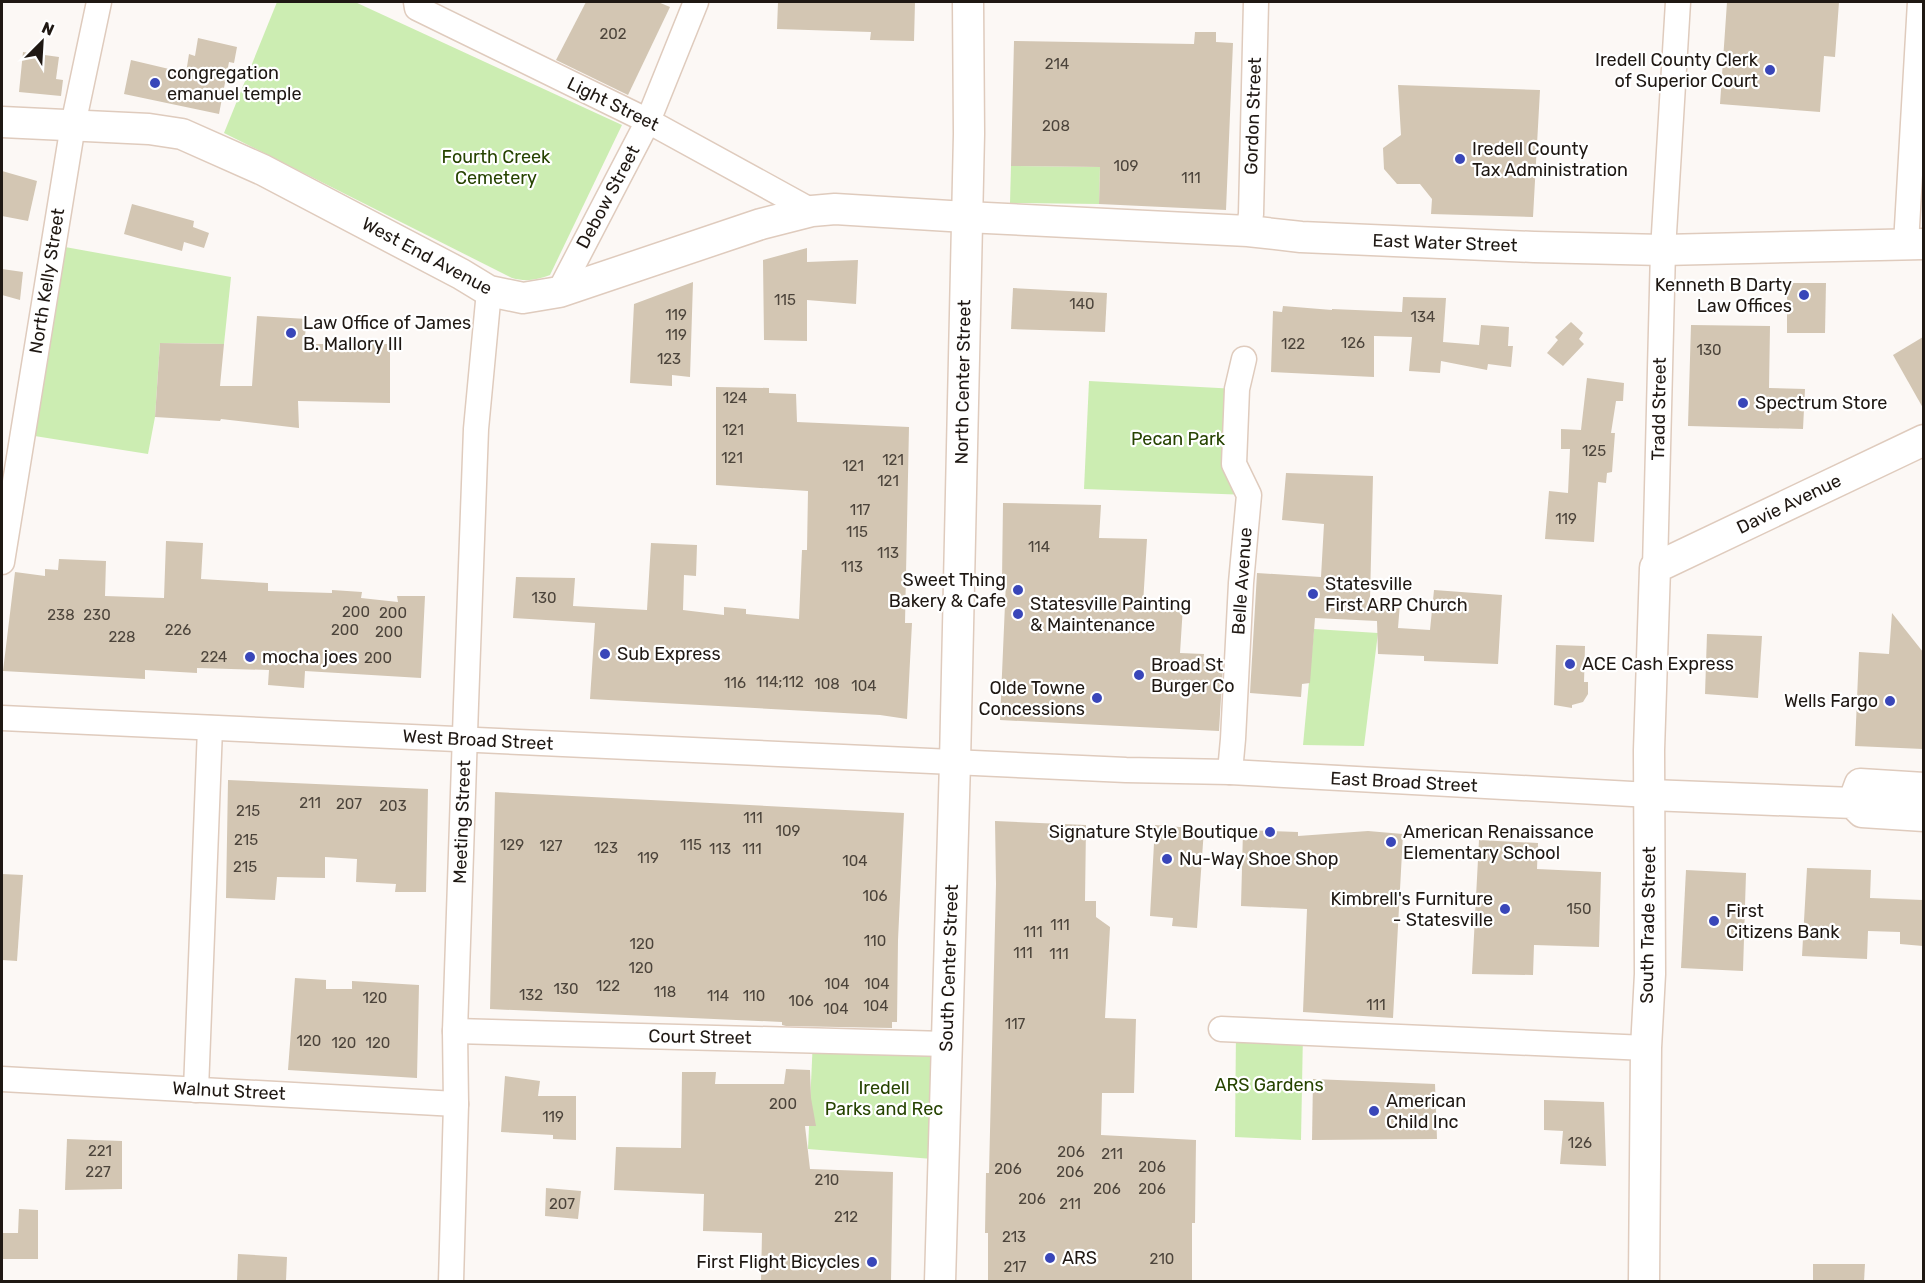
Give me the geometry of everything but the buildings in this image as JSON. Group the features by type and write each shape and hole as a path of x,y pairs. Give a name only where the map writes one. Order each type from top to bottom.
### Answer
{"main road":[{"name":"North Center Street","path":"955,762 969,134 968,2"},
{"name":"West End Avenue","path":"2,122 149,129 182,134 263,170 489,291 523,298 559,292 812,210 835,209 966,218"},
{"name":"East Water Street","path":"966,218 1248,231 1301,237 1663,250 1915,244"},
{"name":"Davie Avenue","path":"1655,568 1923,440"},
{"name":"South Trade Street","path":"1644,1281 1655,568"},
{"name":"South Center Street","path":"940,1281 955,762"},
{"path":"1853,803 1860,784 1923,788"},
{"name":"East Broad Street","path":"1650,795 1853,803 1862,812 1923,816"}],"street":[{"name":"North Kelly Street","path":"2,562 73,125 99,2"},
{"name":"Light Street","path":"416,2 417,8 648,120 812,210"},
{"name":"Debow Street","path":"559,292 648,120 696,2"},
{"name":"Gordon Street","path":"1248,231 1251,214 1256,2"},
{"name":"Tradd Street","path":"1655,568 1663,250 1678,2"},
{"path":"1915,244 1920,2"},
{"name":"Meeting Street","path":"452,1281 456,1104 455,1030 464,740 476,429 489,291"},
{"name":"Belle Avenue","path":"1230,772 1241,583 1249,495 1234,464 1237,389 1244,359"},
{"name":"West Broad Street","path":"2,718 955,762"},
{"path":"196,1090 210,728"},
{"name":"East Broad Street","path":"955,762 1230,772 1650,795"},
{"path":"1221,1029 1646,1048"},
{"name":"Court Street","path":"455,1030 946,1044"},
{"name":"Walnut Street","path":"2,1078 456,1104"}],"green space":[{"name":"Fourth Creek Cemetery","path":"277,2 355,2 622,125 550,275 531,280 512,278 224,133"},
{"path":"1011,166 1100,167 1099,204 1010,203"},
{"path":"54,245 231,277 224,344 160,343 155,417 148,454 22,434"},
{"name":"Pecan Park","path":"1089,381 1237,389 1249,495 1084,489"},
{"path":"1314,629 1378,633 1364,746 1303,745"},
{"name":"ARS Gardens","path":"1236,1029 1303,1032 1301,1140 1235,1137"},
{"name":"Iredell Parks and Rec","path":"813,1039 946,1044 945,1160 808,1149"}],"place":[{"name":"Iredell County Clerk of Superior Court","path":"1770,70"},
{"name":"congregation emanuel temple","path":"155,83"},
{"name":"Iredell County Tax Administration","path":"1460,159"},
{"name":"Kenneth B Darty Law Offices","path":"1804,295"},
{"name":"Law Office of James B. Mallory III","path":"291,333"},
{"name":"Spectrum Store","path":"1743,403"},
{"name":"Sweet Thing Bakery & Cafe","path":"1018,590"},
{"name":"Statesville First ARP Church","path":"1313,594"},
{"name":"Statesville Painting & Maintenance","path":"1018,614"},
{"name":"Sub Express","path":"605,654"},
{"name":"mocha joes","path":"250,657"},
{"name":"ACE Cash Express","path":"1570,664"},
{"name":"Broad St Burger Co","path":"1139,675"},
{"name":"Olde Towne Concessions","path":"1097,698"},
{"name":"Wells Fargo","path":"1890,701"},
{"name":"Signature Style Boutique","path":"1270,832"},
{"name":"American Renaissance Elementary School","path":"1391,842"},
{"name":"Nu-Way Shoe Shop","path":"1167,859"},
{"name":"Kimbrell's Furniture - Statesville","path":"1505,909"},
{"name":"First Citizens Bank","path":"1714,921"},
{"name":"American Child Inc","path":"1374,1111"},
{"name":"ARS","path":"1050,1258"},
{"name":"First Flight Bicycles","path":"872,1262"}]}
